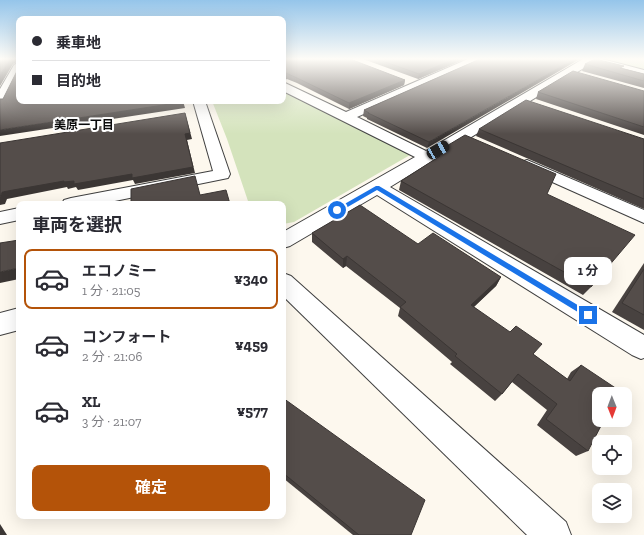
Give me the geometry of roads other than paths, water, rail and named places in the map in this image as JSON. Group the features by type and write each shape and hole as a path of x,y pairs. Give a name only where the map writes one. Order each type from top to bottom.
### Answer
{"street":[{"path":"2,97 9,84"},
{"path":"286,239 426,157 469,139 529,102 552,84"},
{"path":"346,117 418,85"},
{"path":"286,87 426,157"},
{"path":"2,97 16,92"},
{"path":"86,201 222,174 196,109"},
{"path":"512,159 644,217"},
{"path":"377,187 641,347"},
{"path":"0,218 16,215"},
{"path":"286,285 553,535"},
{"path":"0,324 16,320"}],"district":[{"name":"美原一丁目","path":"84,125"}]}
